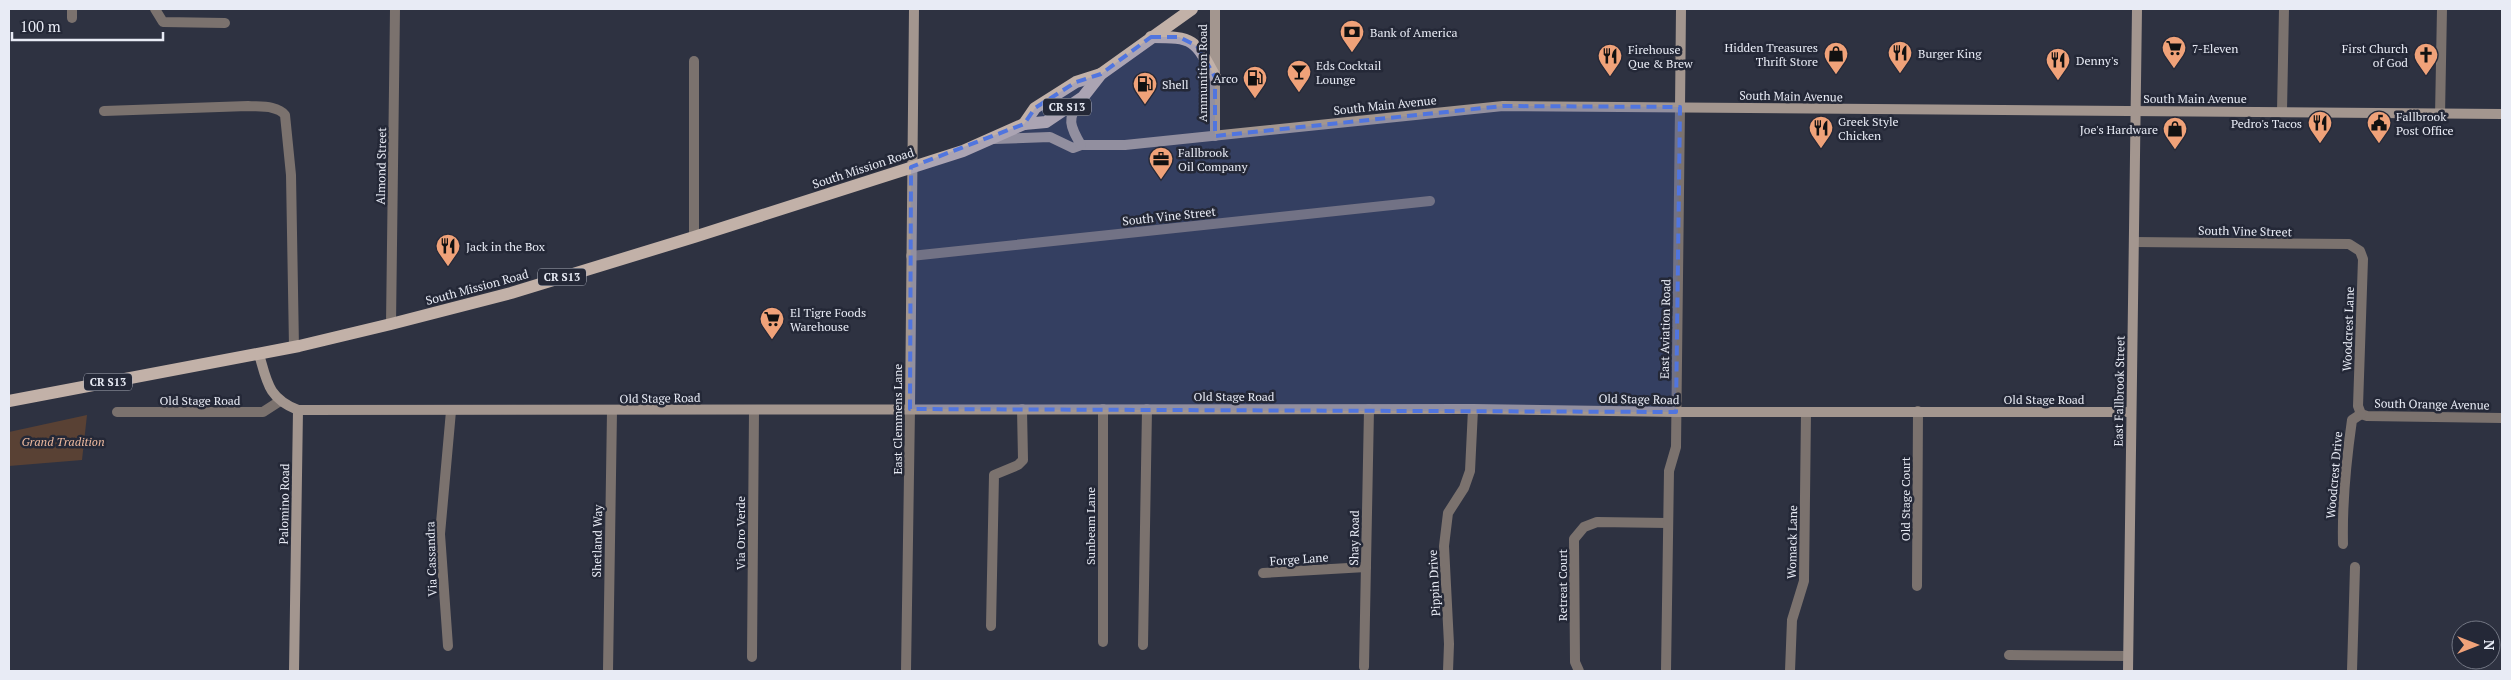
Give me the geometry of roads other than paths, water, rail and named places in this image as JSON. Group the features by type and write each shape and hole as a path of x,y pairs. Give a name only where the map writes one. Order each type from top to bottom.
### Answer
{"main road":[{"name":"South Mission Road","path":"9,401 294,347 511,293 912,167 992,140 1024,124 1046,122 1083,97 1101,74 1192,9"},
{"path":"1151,37 1179,37 1190,40 1197,46 1215,77"},
{"name":"South Mission Road","path":"1024,124 1035,108 1076,82 1101,74"}],"street":[{"path":"155,9 163,22 225,23"},
{"name":"Almond Street","path":"391,324 395,9"},
{"name":"East Clemmens Lane","path":"906,671 914,9"},
{"name":"Ammunition Road","path":"1215,9 1215,136"},
{"path":"1680,107 1682,9"},
{"name":"East Fallbrook Street","path":"2128,671 2137,9"},
{"path":"2282,111 2284,9"},
{"path":"2440,115 2442,9"},
{"path":"694,61 694,237"},
{"path":"1081,145 1071,129 1071,120 1076,105 1083,97"},
{"path":"104,111 248,106 281,110 286,115 291,175 294,347"},
{"name":"South Main Avenue","path":"992,140 1050,137 1073,148 1081,145 1125,145 1503,106 2502,114"},
{"name":"East Aviation Road","path":"1666,671 1669,470 1676,447 1680,107"},
{"name":"South Vine Street","path":"911,256 1430,201"},
{"name":"South Vine Street","path":"2134,242 2349,244 2356,248"},
{"name":"Woodcrest Lane","path":"2356,248 2363,260 2358,406 2362,414"},
{"path":"259,354 268,385 274,396 298,410"},
{"name":"Old Stage Road","path":"117,412 263,412 280,401"},
{"path":"991,626 994,475 1018,465 1023,460 1022,409"},
{"name":"Sunbeam Lane","path":"1103,409 1103,642"},
{"path":"1143,645 1147,409"},
{"name":"Shay Road","path":"1364,667 1369,409"},
{"name":"Old Stage Road","path":"298,410 1473,409 1676,412 2131,412"},
{"name":"Pippin Drive","path":"1448,671 1449,644 1444,546 1448,513 1464,488 1470,470 1473,409"},
{"name":"Palomino Road","path":"294,671 298,410"},
{"name":"Via Oro Verde","path":"752,657 754,410"},
{"name":"Via Cassandra","path":"448,646 440,534 451,411"},
{"name":"Shetland Way","path":"608,671 612,411"},
{"name":"Old Stage Court","path":"1917,586 1918,411"},
{"name":"Womack Lane","path":"1790,671 1792,620 1804,581 1806,412"},
{"name":"South Orange Avenue","path":"2362,414 2367,416 2502,418"},
{"name":"Woodcrest Drive","path":"2343,544 2343,497 2349,440 2352,420 2362,414"},
{"name":"Retreat Court","path":"1579,671 1575,662 1574,540 1584,527 1596,522 1668,523"},
{"name":"Forge Lane","path":"1263,574 1366,567"},
{"path":"2352,671 2355,567"},
{"path":"2009,656 2128,656"}],"place":[{"name":"Bank of America","path":"1352,53"},
{"name":"7-Eleven","path":"2174,69"},
{"name":"Burger King","path":"1900,74"},
{"name":"Hidden Treasures Thrift Store","path":"1836,75"},
{"name":"First Church of God","path":"2426,76"},
{"name":"Firehouse Que & Brew","path":"1610,77"},
{"name":"Denny's","path":"2058,81"},
{"name":"Eds Cocktail Lounge","path":"1299,93"},
{"name":"Arco","path":"1255,99"},
{"name":"Shell","path":"1145,105"},
{"name":"Pedro's Tacos","path":"2320,144"},
{"name":"Fallbrook Post Office","path":"2379,144"},
{"name":"Greek Style Chicken","path":"1821,149"},
{"name":"Joe's Hardware","path":"2175,150"},
{"name":"Fallbrook Oil Company","path":"1161,180"},
{"name":"Jack in the Box","path":"448,267"},
{"name":"El Tigre Foods Warehouse","path":"772,340"}],"park label":[{"name":"Grand Tradition","path":"63,441"}]}
